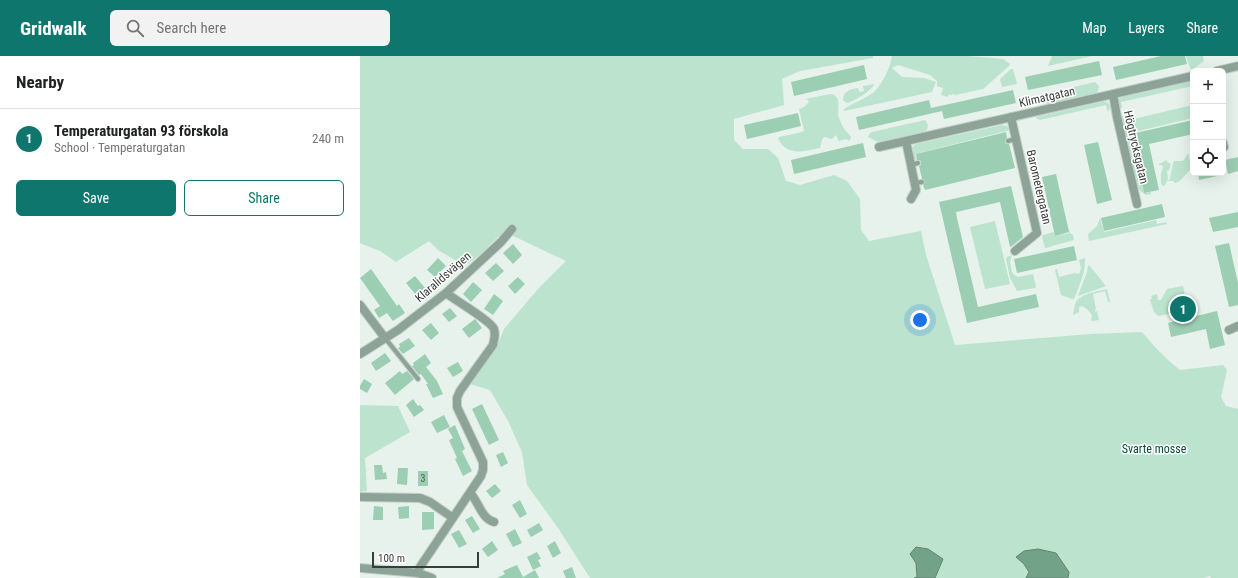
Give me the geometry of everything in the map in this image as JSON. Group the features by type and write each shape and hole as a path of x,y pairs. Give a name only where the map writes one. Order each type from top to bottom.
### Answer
{"street":[{"path":"1226,69 1238,66"},
{"name":"Klimatgatan","path":"879,147 1190,77"},
{"name":"Högtrycksgatan","path":"1113,94 1116,117 1138,204"},
{"name":"Barometergatan","path":"1011,117 1012,140 1016,158 1037,233 1015,252"},
{"path":"906,141 919,183 911,199"},
{"name":"Klaralidsvägen","path":"360,354 398,330 446,293 501,242 512,229"},
{"path":"418,573 420,567 471,494 483,470 483,462 457,407 457,398 460,391 493,345 495,331 490,323 446,293"},
{"path":"360,305 385,338"},
{"path":"1229,330 1238,326"},
{"path":"471,494 476,499 486,518 489,521 494,522"},
{"path":"360,497 420,498 430,502 453,518"},
{"path":"360,568 418,573 432,578"}],"lane":[{"path":"385,338 418,379"}],"green space":[{"name":"Svarte mosse","path":"360,56 873,56 873,58 800,71 782,79 784,105 734,119 734,140 743,149 768,149 778,158 786,181 800,185 834,175 847,181 860,199 861,230 869,241 921,231 926,255 955,345 1091,334 1142,332 1169,361 1180,370 1223,365 1227,370 1221,397 1226,406 1238,409 1238,578 1211,578 1210,576 1204,578 1068,578 1069,572 1024,564 1029,572 1026,578 935,578 943,559 916,563 917,577 914,578 590,578 558,528 527,485 522,452 508,421 490,390 470,384 497,347 504,329 538,289 566,261 509,234 498,237 482,253 465,266 438,250 429,241 396,262 380,251 360,243"},
{"path":"892,56 968,56 1003,59 1010,64 983,89 948,95 948,97 941,95 943,88 937,86 937,81 930,75 898,65 892,68 902,77 924,78 936,82 932,92 844,111 844,109 874,92 886,75"},
{"path":"1052,56 1092,56 1048,66"},
{"path":"1186,56 1203,56 1204,61 1195,68 1190,68"},
{"path":"1011,69 1013,69 1017,84 1002,87 1000,79"},
{"path":"1095,82 1099,86 1096,93 1047,104 1045,99 1048,93"},
{"path":"1190,82 1190,87 1121,102 1122,108 1119,108 1117,103 1119,98"},
{"path":"874,84 862,96 847,103 843,100 844,94 848,91 858,88 859,92 864,91 863,86"},
{"path":"831,94 837,98 838,115 843,126 851,137 850,140 848,141 847,139 838,141 836,135 832,139 824,137 820,148 802,151 791,151 782,145 778,139 779,137 804,131 799,109 804,107 809,102 805,99"},
{"path":"1107,102 1109,104 1110,108 1108,112 1106,105 1040,120 1036,117"},
{"path":"1190,106 1190,119 1130,133 1144,193 1151,192 1151,194 1146,195 1135,187 1121,115 1125,121"},
{"path":"925,120 928,125 927,130 923,132 878,142 868,137 872,132"},
{"path":"1002,125 1007,126 1010,130 915,154 917,160 913,157 912,149 916,144"},
{"path":"1188,153 1190,170 1182,179 1175,183 1173,181 1168,181 1170,179 1174,161 1184,160"},
{"path":"1167,160 1167,162 1171,164 1169,170 1167,171 1168,179 1163,186 1161,174 1163,168 1162,165 1159,164"},
{"path":"1100,218 1104,232 1156,220 1157,224 1166,222 1167,224 1089,241 1088,234 1097,226"},
{"path":"995,221 1010,284 985,289 970,227"},
{"path":"1067,224 1074,240 1045,248 1042,237 1043,235 1054,232 1055,236 1069,233"},
{"path":"1012,255 1010,262 1014,275 1018,277 1033,274 1036,286 1035,288 1017,291 1010,278 1006,259"},
{"path":"1085,258 1083,274 1074,299 1061,295 1055,270 1057,269 1059,277 1075,273 1079,274 1081,268 1079,260"},
{"path":"1089,265 1106,286 1078,296 1088,266"},
{"path":"1183,286 1186,301 1184,302 1184,305 1178,306 1179,312 1158,316 1154,312 1150,300 1152,298 1151,296 1157,294 1158,300 1161,300 1167,289"},
{"path":"1107,289 1110,302 1108,302 1105,291 1093,294 1096,309 1095,312 1097,311 1099,320 1092,321 1092,315 1082,306 1079,307 1079,312 1073,315 1075,304 1078,299 1090,293"},
{"path":"360,405 398,406 410,432 365,458 367,491 360,492"}],"shaded area":[{"path":"916,547 928,549 943,559 935,578 914,578 917,577 916,563 910,554"},
{"path":"1038,549 1056,553 1069,572 1068,578 1026,578 1029,572 1024,564 1016,557 1024,551"}],"building":[{"path":"1161,56 1185,56 1187,64 1116,80 1113,67"},
{"path":"1099,61 1102,75 1028,90 1025,77"},
{"path":"864,65 867,79 794,96 791,82"},
{"path":"1013,90 1016,103 944,119 942,111 859,130 856,117 929,100 931,108"},
{"path":"798,113 801,126 747,139 744,125"},
{"path":"1190,121 1190,135 1149,144 1159,190 1144,193 1131,134"},
{"path":"1006,132 1007,138 1005,141 1006,144 1009,144 1015,168 925,190 923,185 925,181 922,179 919,166 921,165 921,162 920,160 917,160 916,154"},
{"path":"1098,142 1112,200 1097,204 1084,145"},
{"path":"863,143 866,157 794,174 791,160"},
{"path":"1238,157 1238,171 1228,174 1226,160"},
{"path":"1056,174 1069,232 1055,236 1042,177"},
{"path":"1198,176 1217,176 1199,180"},
{"path":"1011,186 1023,237 1012,246 1010,247 1000,202 956,212 957,218 978,307 1036,294 1039,307 967,323 939,202"},
{"path":"1162,204 1165,217 1104,231 1101,218"},
{"path":"1238,212 1238,227 1213,232 1209,218"},
{"path":"1229,243 1238,283 1238,305 1229,307 1215,246"},
{"path":"513,244 522,255 513,264 503,253"},
{"path":"1074,246 1077,260 1017,273 1014,259"},
{"path":"438,258 446,266 435,277 427,270"},
{"path":"496,263 504,271 493,281 485,273"},
{"path":"371,269 397,306 399,304 405,313 393,321 387,313 379,318 374,310 380,306 360,278"},
{"path":"415,276 425,288 416,295 406,283"},
{"path":"518,277 525,284 515,294 508,286"},
{"path":"473,282 482,290 471,302 463,294"},
{"path":"494,294 503,301 493,315 484,309"},
{"path":"1189,307 1192,317 1217,311 1225,345 1210,349 1206,329 1171,337 1168,323 1183,319 1181,309"},
{"path":"450,308 457,316 449,322 442,314"},
{"path":"475,319 482,328 469,338 462,329"},
{"path":"431,323 439,333 431,340 422,330"},
{"path":"409,338 415,346 403,354 398,348 400,347 399,344"},
{"path":"385,353 391,361 376,371 371,363"},
{"path":"425,354 431,363 426,367 437,381 443,394 433,398 426,384 428,384 421,374 419,375 412,366 414,365 413,363"},
{"path":"458,362 463,371 453,377 447,368"},
{"path":"400,371 402,374 407,371 414,379 395,395 385,383"},
{"path":"364,379 372,384 367,393 360,389"},
{"path":"413,399 418,406 420,405 424,410 414,417 406,405"},
{"path":"482,404 499,440 489,445 472,409"},
{"path":"444,415 450,427 437,433 431,422"},
{"path":"455,425 465,449 462,451 472,471 463,476 455,459 457,458 449,440 453,438 448,429"},
{"path":"503,452 508,463 501,467 496,455"},
{"path":"374,465 382,465 383,473 386,472 387,479 375,480"},
{"path":"398,468 408,468 407,485 397,484"},
{"path":"418,471 428,471 428,486 418,486"},
{"path":"495,484 501,491 492,498 486,491"},
{"path":"520,500 527,514 520,518 512,505"},
{"path":"374,506 383,507 383,520 373,520"},
{"path":"409,506 409,518 399,519 398,507"},
{"path":"422,512 434,512 434,529 422,530"},
{"path":"472,516 480,529 473,533 465,520"},
{"path":"539,523 543,530 531,537 527,530"},
{"path":"515,529 522,543 513,547 506,534"},
{"path":"459,530 467,544 459,548 451,534"},
{"path":"492,541 498,550 488,557 482,549"},
{"path":"555,541 561,553 553,558 547,546"},
{"path":"537,552 541,559 538,560 541,566 533,570 527,557"},
{"path":"517,565 523,577 535,570 539,578 497,578 505,574 503,571"},
{"path":"572,567 576,578 566,578 563,571"}],"place":[{"name":"Temperaturgatan 93 förskola","path":"1183,309"}]}
